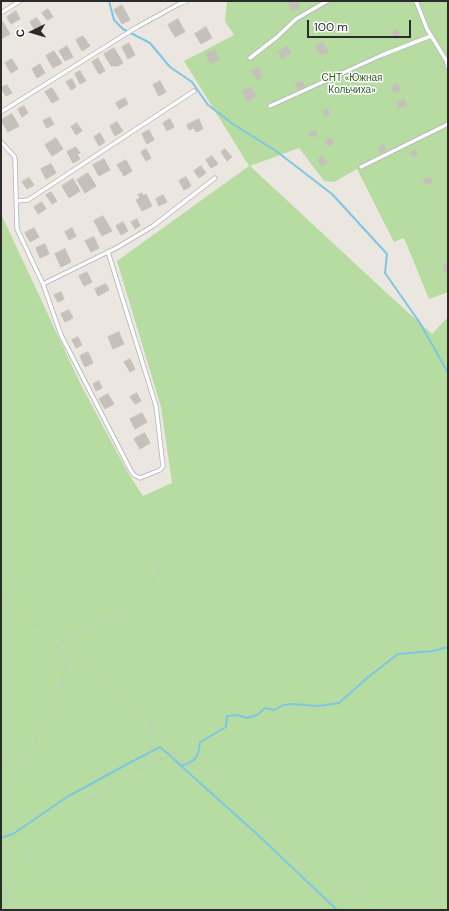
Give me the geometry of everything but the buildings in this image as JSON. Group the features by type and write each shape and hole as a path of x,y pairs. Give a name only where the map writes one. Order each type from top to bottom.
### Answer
{"lane":[{"path":"1,13 20,1"},
{"path":"1,112 138,27 187,1"},
{"path":"250,58 277,37 296,19 327,1"},
{"path":"416,1 427,29 446,60 448,67"},
{"path":"270,106 382,55 431,36"},
{"path":"17,201 28,200 194,91"},
{"path":"361,167 448,124"},
{"path":"1,142 15,159 17,229 43,284 61,335 131,471 137,477 143,478 162,468 163,463 156,406 108,252"},
{"path":"43,284 118,247 153,226 215,178"}],"path":[{"path":"57,646 85,628 117,618 144,597 152,586 157,575 157,563 121,482 131,471"},
{"path":"1,589 57,646 98,670 124,697 150,720 184,763"},
{"path":"1,769 23,761 35,747 37,728 61,701 65,661 57,646"},
{"path":"150,720 150,762"},
{"path":"5,910 7,896 30,850 93,799 150,762 170,757 221,778 240,789 281,846 321,880 354,882 374,910"},
{"path":"1,876 7,896"}],"green space":[{"name":"СНТ «Южная Кольчиха»","path":"227,1 448,1 448,292 429,299 404,238 394,242 357,169 334,182 324,181 299,148 250,166 432,334 448,317 448,910 1,910 1,214 81,385 128,473 143,496 172,483 161,407 117,261 249,166 184,61 234,35 225,21"}],"waterway":[{"path":"109,1 114,20 123,29 150,43 170,67 192,82 208,105 233,124 276,151 332,194 387,254 385,273 420,323 448,373"},
{"path":"1,838 13,834 67,797 160,747 181,766 193,761 197,756 200,742 226,727 227,716 237,715 247,718 257,715 265,708 274,710 283,705 293,704 318,706 339,703 367,678 398,654 433,651 448,647"},
{"path":"181,766 258,835 337,910"}]}
